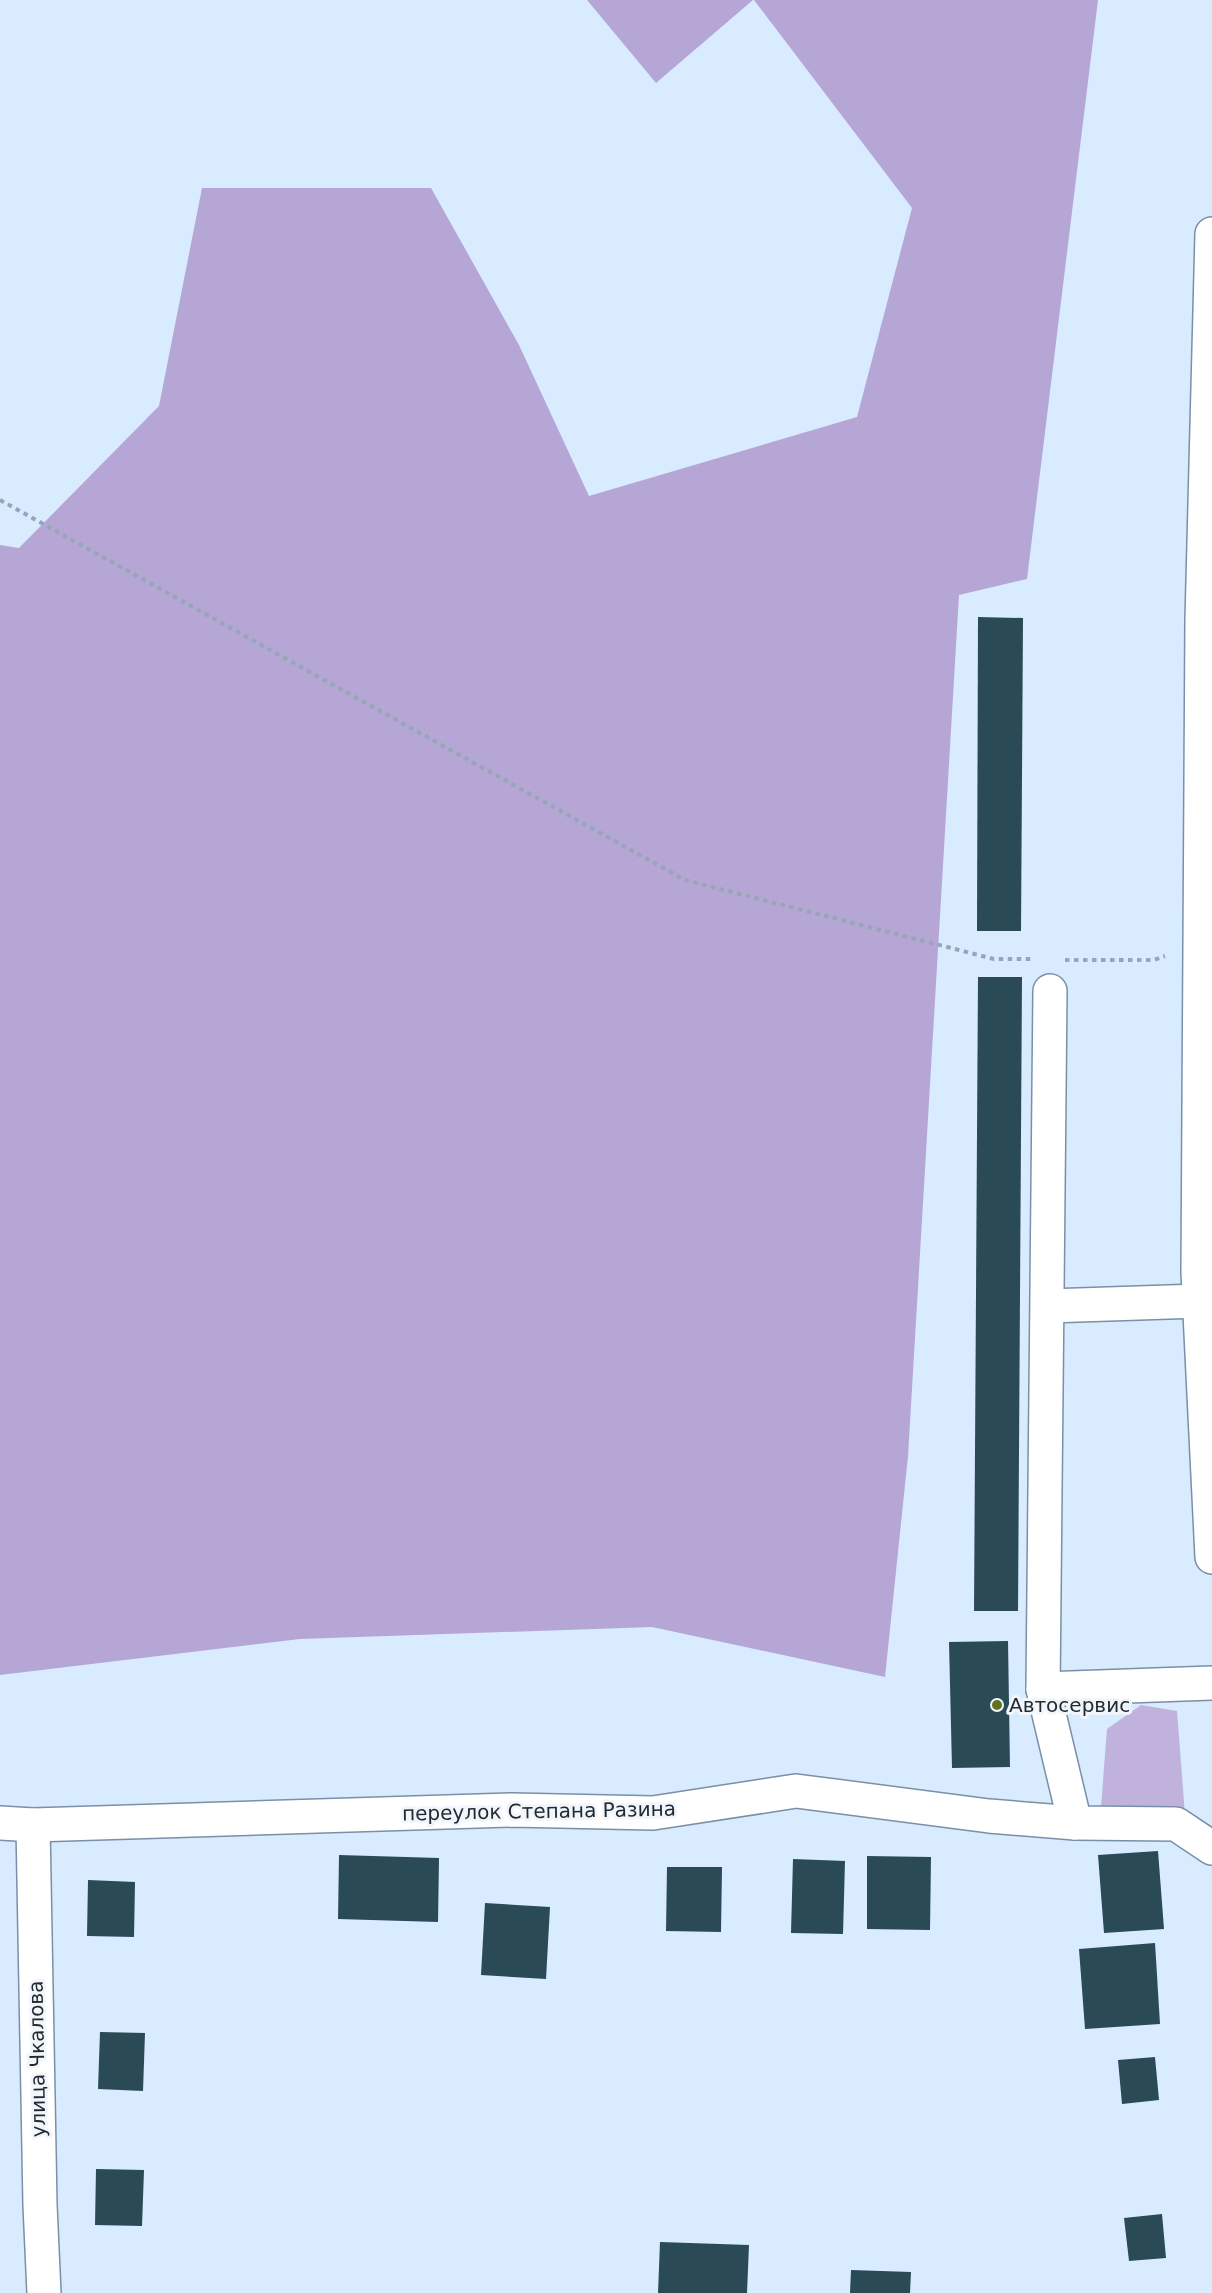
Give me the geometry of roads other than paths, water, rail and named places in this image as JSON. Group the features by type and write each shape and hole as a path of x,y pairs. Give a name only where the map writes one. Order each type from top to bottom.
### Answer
{"street":[{"path":"1212,234 1203,1282 1212,1557"},
{"path":"1050,991 1043,1689 1075,1823"},
{"path":"1048,1306 1203,1282"},
{"path":"1043,1689 1212,1683"},
{"name":"переулок Степана Разина","path":"0,1823 33,1825 512,1810 653,1813 796,1791 989,1816 1075,1823 1176,1824 1212,1848"},
{"name":"улица Чкалова","path":"33,1825 44,2293"}],"place":[{"name":"Автосервис","path":"997,1705"}]}
